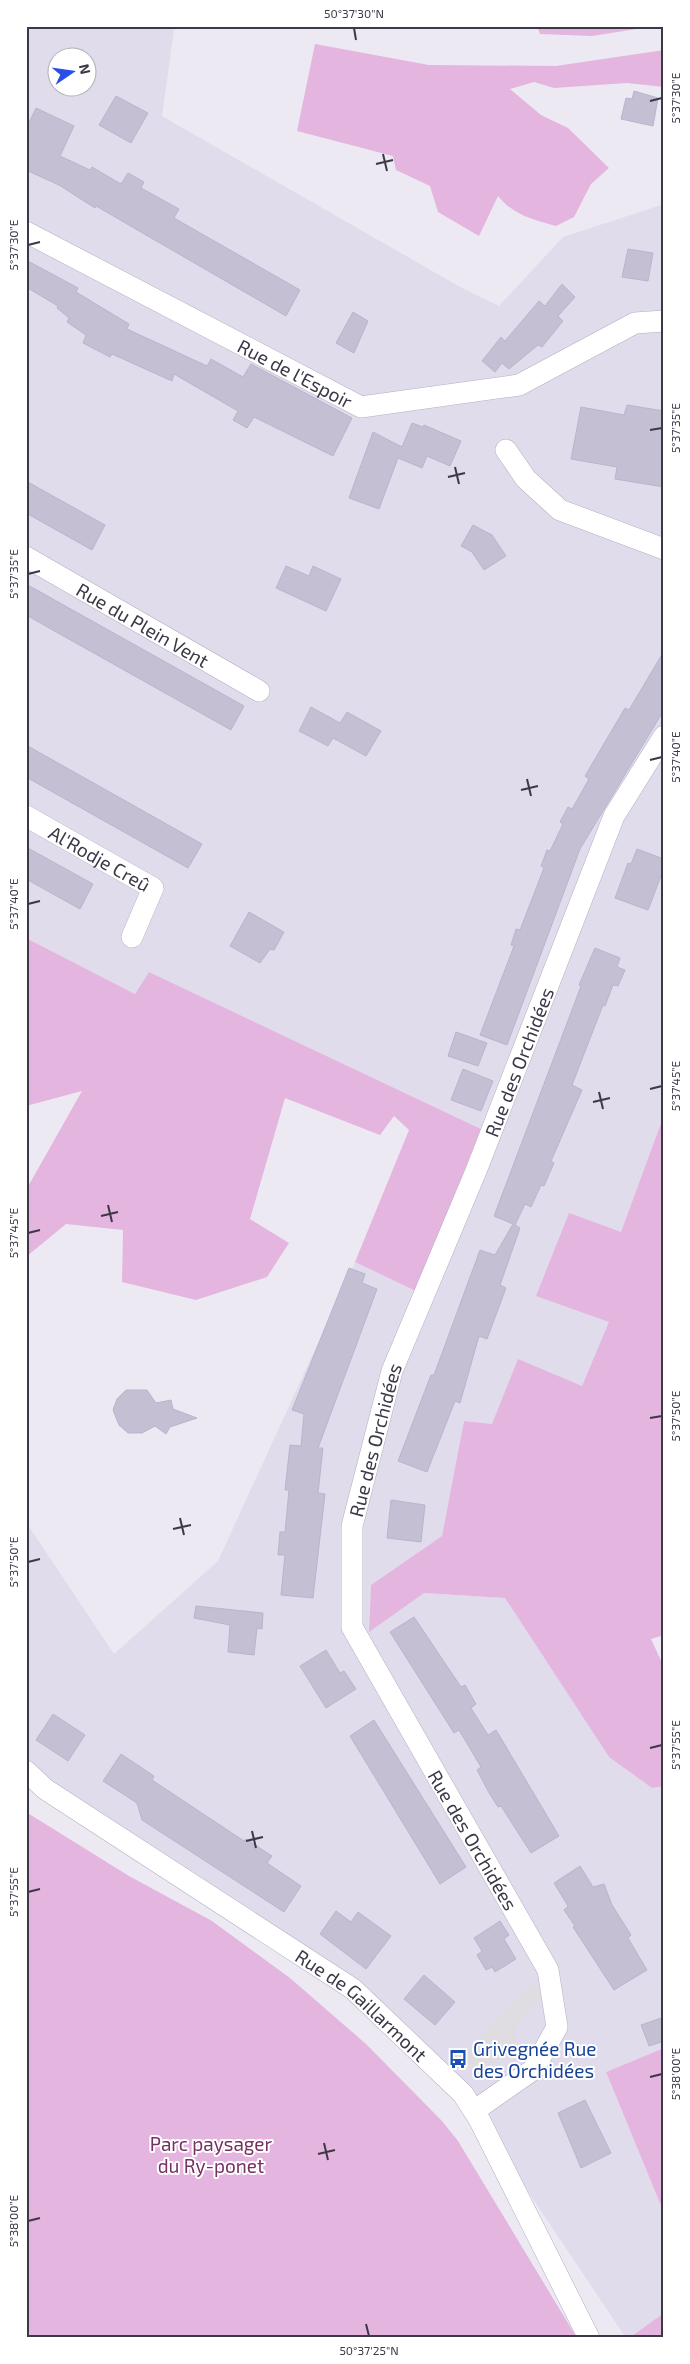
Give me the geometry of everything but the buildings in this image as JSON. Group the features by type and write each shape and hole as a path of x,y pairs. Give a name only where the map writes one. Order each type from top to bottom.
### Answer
{"street":[{"name":"Rue de l'Espoir","path":"26,232 361,407 519,385 635,323 664,321"},
{"path":"506,450 526,479 560,510 664,549"},
{"name":"Rue du Plein Vent","path":"26,557 259,691"},
{"name":"Rue des Orchidées","path":"474,2111 534,2069 556,2027 548,1970 352,1627 352,1526 392,1372 476,1170 614,816 664,736"},
{"name":"Al'Rodje Creû","path":"26,816 154,888 132,937"},
{"name":"Rue de Gaillarmont","path":"26,1771 45,1789 353,1990 463,2094 474,2111 589,2338"}],"shaded area":[{"path":"26,26 163,26 174,30 162,116 462,288 499,306 563,237 664,204 664,1115 621,1232 537,1295 610,1322 582,1386 492,1425 464,1421 442,1536 371,1585 369,1631 424,1593 505,1598 609,1757 652,1788 664,1786 664,2048 606,2072 664,2213 664,2313 629,2338 626,2338 474,2111 353,1989 26,1771 26,1522 114,1654 218,1561 355,1262 416,1290 481,1129 149,972 135,994 26,938"},
{"path":"534,1983 542,1996 515,2029 518,2047 476,2075 462,2055"}],"green space":[{"path":"537,26 656,26 592,36 540,34"},
{"path":"315,44 429,65 556,66 664,50 664,87 627,83 554,88 534,82 510,89 541,115 568,128 609,168 591,184 574,217 556,226 548,224 517,212 498,196 479,236 438,212 430,186 396,170 393,156 297,131"},
{"path":"26,938 135,994 149,972 481,1129 416,1291 355,1262 409,1130 394,1116 380,1135 285,1098 250,1219 289,1243 267,1277 196,1300 122,1282 123,1230 66,1224 26,1257 26,1190 82,1091 26,1106"},
{"path":"664,1115 664,1635 651,1639 664,1667 664,1786 652,1788 609,1757 505,1598 424,1593 369,1632 371,1585 442,1536 464,1421 492,1424 518,1359 582,1386 609,1322 536,1296 569,1213 621,1232"},
{"name":"Parc paysager du Ry-ponet","path":"26,1812 129,1876 212,1921 290,1978 366,2044 442,2121 458,2141 577,2338 26,2338"},
{"path":"664,2048 664,2213 606,2072"},
{"path":"664,2313 664,2338 629,2338"}],"place":[{"name":"Grivegnée Rue des Orchidées","path":"458,2059"}]}
